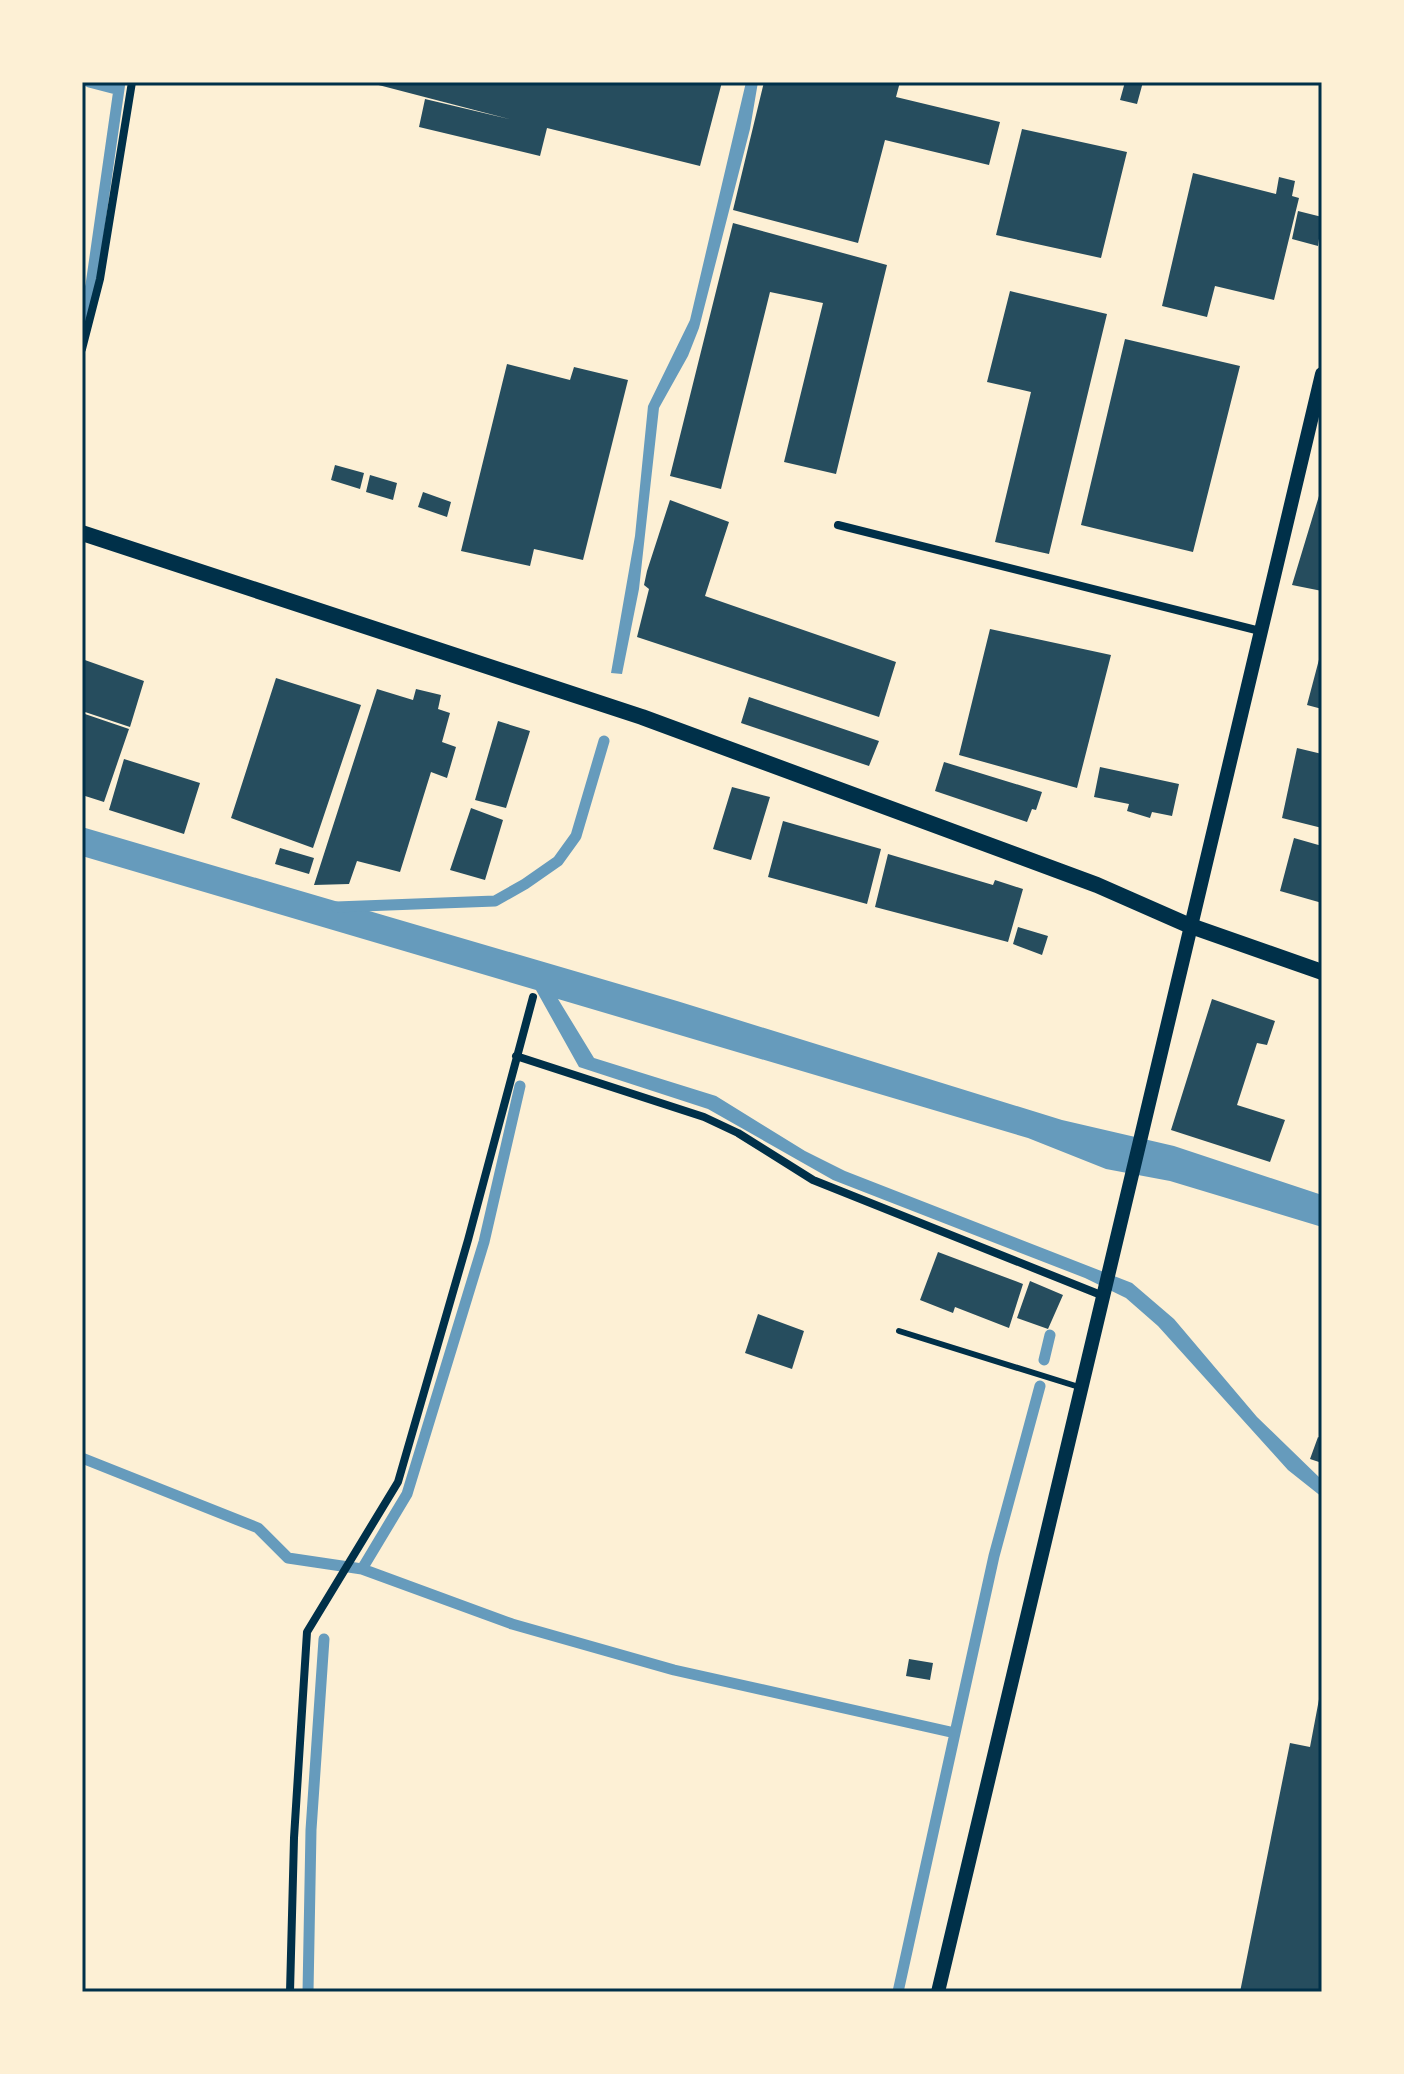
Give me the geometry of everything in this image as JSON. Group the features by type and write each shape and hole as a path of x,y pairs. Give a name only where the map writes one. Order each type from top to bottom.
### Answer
{"main road":[{"path":"82,533 642,717 1097,885 1188,925 1322,972"}],"street":[{"path":"82,349 100,279 132,82"},
{"path":"938,1992 1188,925 1322,374"},
{"path":"838,525 1260,631"},
{"path":"290,1992 294,1838 307,1632 398,1482 468,1240 533,997"},
{"path":"516,1056 704,1117 738,1133 813,1180 1101,1295"}],"lane":[{"path":"899,1331 1080,1387"}],"water":[{"path":"746,82 758,82 750,129 699,328 688,356 659,408 639,589 622,674 611,673 635,536 648,406 690,320"},
{"path":"82,827 677,1001 1062,1120 1174,1146 1322,1195 1322,1227 1170,1181 1106,1169 1028,1138 558,999 594,1058 716,1096 805,1151 845,1171 1132,1283 1174,1319 1257,1417 1322,1480 1322,1497 1288,1470 1158,1326 1126,1298 1085,1278 833,1180 708,1109 579,1067 536,990 82,856"}],"building":[{"path":"367,82 722,82 700,166 547,128 540,156 419,127 425,99 513,120"},
{"path":"764,82 900,82 896,97 1000,122 989,165 885,140 858,243 733,210"},
{"path":"1125,82 1143,82 1137,104 1120,100"},
{"path":"1022,129 1127,152 1101,258 996,235"},
{"path":"1193,173 1276,194 1279,177 1295,181 1292,196 1299,198 1274,300 1215,286 1207,317 1162,306"},
{"path":"1298,211 1322,217 1318,246 1292,239"},
{"path":"733,223 887,265 836,474 784,462 823,303 770,292 721,489 670,476"},
{"path":"1010,291 1107,314 1049,554 995,542 1031,392 987,382"},
{"path":"1125,339 1240,366 1193,552 1081,525"},
{"path":"507,364 570,380 574,367 628,380 583,560 534,549 530,566 461,551"},
{"path":"335,465 364,473 360,489 331,480"},
{"path":"370,475 397,483 393,500 366,492"},
{"path":"1322,486 1322,591 1292,585"},
{"path":"423,492 451,502 447,517 418,507"},
{"path":"670,500 729,522 705,596 896,662 879,717 637,637 649,589 644,585 647,571"},
{"path":"990,629 1111,655 1077,788 959,755"},
{"path":"1322,652 1322,709 1307,705"},
{"path":"82,659 144,681 130,727 82,711"},
{"path":"276,678 361,705 313,848 231,818"},
{"path":"377,689 413,700 416,689 441,695 438,709 450,713 442,742 456,747 447,778 431,772 400,872 357,861 349,884 314,885"},
{"path":"749,697 879,741 869,766 741,723"},
{"path":"82,713 129,729 104,802 82,795"},
{"path":"498,721 530,731 506,808 475,800"},
{"path":"1297,748 1322,754 1322,828 1282,818"},
{"path":"124,759 200,783 184,834 109,810"},
{"path":"944,762 1042,792 1036,810 1032,809 1027,822 935,791"},
{"path":"1100,767 1179,784 1172,816 1152,812 1150,818 1127,811 1129,804 1094,797"},
{"path":"732,787 770,797 751,860 713,849"},
{"path":"471,808 503,820 485,880 450,870"},
{"path":"783,821 881,849 867,904 768,877"},
{"path":"1294,838 1322,846 1322,903 1280,891"},
{"path":"280,848 314,858 309,874 275,864"},
{"path":"888,854 993,885 995,880 1023,889 1008,942 875,907"},
{"path":"1018,927 1048,936 1042,955 1013,944"},
{"path":"1212,999 1275,1021 1267,1045 1257,1043 1237,1105 1285,1120 1270,1162 1171,1130"},
{"path":"938,1252 1023,1284 1009,1328 955,1307 953,1313 920,1300"},
{"path":"1030,1281 1063,1295 1048,1329 1017,1318"},
{"path":"758,1314 804,1331 792,1369 745,1353"},
{"path":"1318,1437 1322,1439 1322,1463 1310,1459"},
{"path":"909,1659 933,1663 930,1680 906,1676"},
{"path":"1320,1694 1322,1992 1240,1992 1290,1743 1310,1747"}],"waterway":[{"path":"89,82 116,89"},
{"path":"82,319 91,285 120,82"},
{"path":"336,907 495,901 525,884 558,861 576,836 604,741"},
{"path":"362,1569 407,1494 484,1242 520,1086"},
{"path":"1044,1360 1050,1335"},
{"path":"898,1992 994,1556 1040,1386"},
{"path":"82,1458 258,1528 288,1558 362,1569 512,1624 674,1670 955,1733"},
{"path":"308,1992 311,1830 324,1639"}]}
